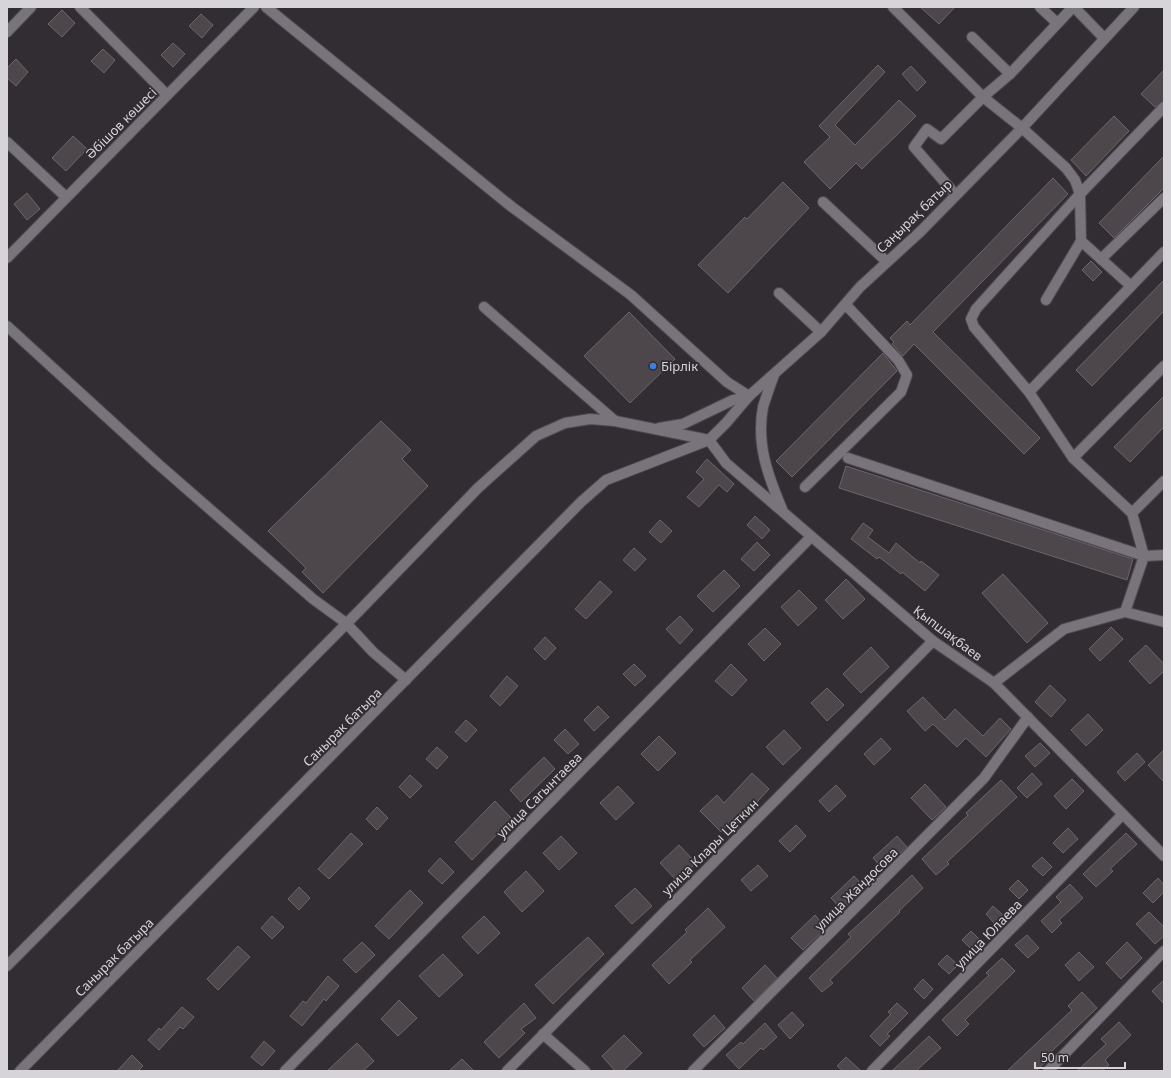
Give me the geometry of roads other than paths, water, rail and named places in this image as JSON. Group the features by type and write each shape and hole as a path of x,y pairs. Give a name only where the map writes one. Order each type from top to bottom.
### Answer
{"street":[{"path":"7,32 31,7"},
{"path":"80,7 167,95"},
{"name":"Әбішов көшесі","path":"7,258 254,7"},
{"path":"266,7 512,207 631,295 727,382 749,396"},
{"path":"893,7 984,97 1022,128 1066,168 1075,180 1080,194 1081,241 1046,300"},
{"path":"1040,7 1057,23"},
{"path":"955,194 914,147 927,129 941,139 1010,74 1057,23 1074,7 1104,38"},
{"name":"Саңырақ батыр","path":"709,440 749,396 821,332 846,305 860,287 886,261 921,231 955,194 1022,128 1134,7"},
{"path":"972,37 1010,74"},
{"path":"1125,612 1144,556 1132,513 1074,458 1029,392 974,328 972,319 976,309 1080,194 1164,107"},
{"path":"7,142 66,197"},
{"path":"1101,259 1164,198"},
{"path":"823,202 886,261"},
{"path":"1081,241 1131,286"},
{"path":"1029,392 1164,252"},
{"path":"779,293 821,332"},
{"path":"805,487 901,392 907,375 898,360 846,305"},
{"path":"484,308 615,421"},
{"path":"7,326 158,464 313,599 346,623 373,652 406,680"},
{"path":"1074,458 1164,366"},
{"path":"774,375 763,408 761,445 768,476 784,513"},
{"path":"655,428 683,424 733,400 749,396"},
{"path":"7,966 478,488 536,436 565,423 590,418 655,428 709,440"},
{"name":"Қыпшақбаев","path":"709,440 726,463 811,537 933,641 994,683 1122,815 1164,856"},
{"name":"Санырак батыра","path":"20,1071 581,502 606,480 709,440"},
{"path":"848,458 1144,556 1164,555"},
{"path":"1132,513 1164,481"},
{"name":"улица Сагынтаева","path":"285,1071 811,537"},
{"path":"994,683 1064,629 1125,612 1164,622"},
{"name":"улица Клары Цеткин","path":"507,1071 933,641"},
{"name":"улица Жандосова","path":"693,1071 984,778 1028,717"},
{"name":"улица Юлаева","path":"872,1071 1122,815"},
{"path":"1048,1071 1164,951"},
{"path":"543,1034 585,1071"}],"place":[{"name":"Бірлік","path":"653,366"}]}
